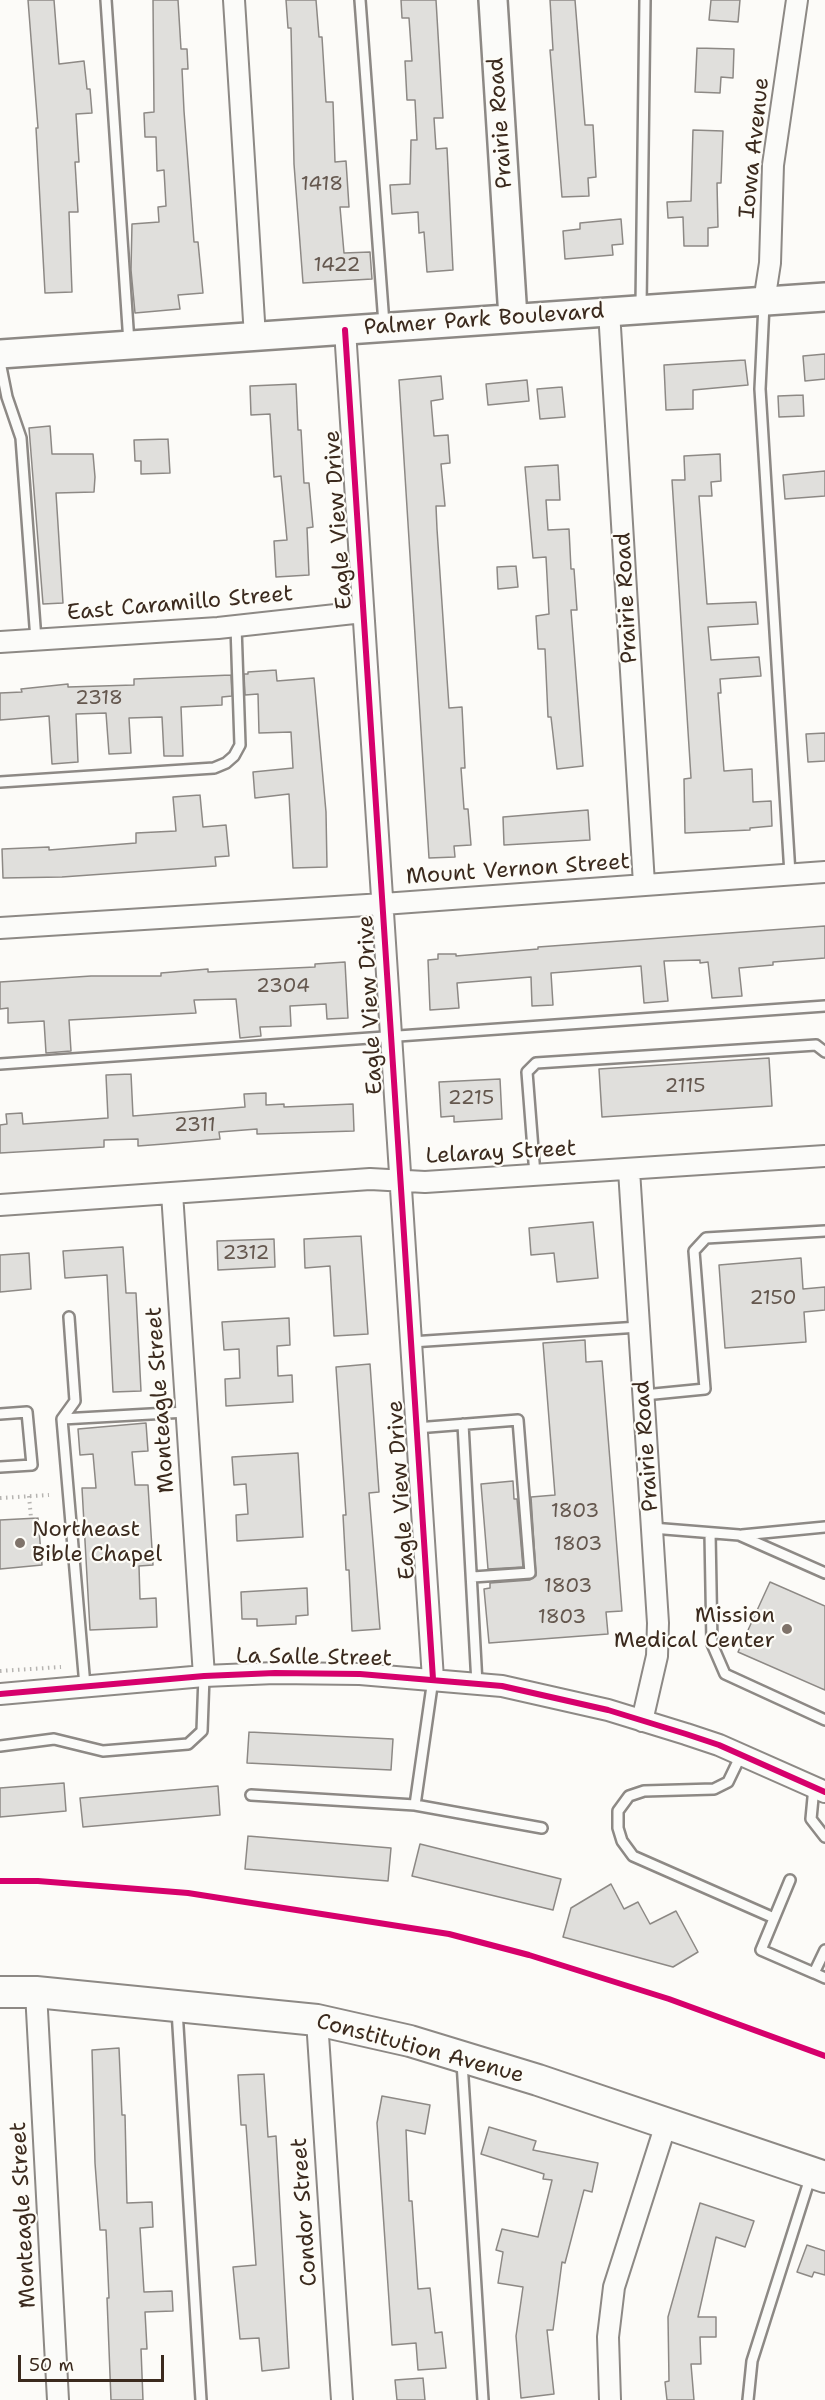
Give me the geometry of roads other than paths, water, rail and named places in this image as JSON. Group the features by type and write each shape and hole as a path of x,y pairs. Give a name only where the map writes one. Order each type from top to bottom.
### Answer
{"main road":[{"name":"Prairie Road","path":"493,0 513,318"},
{"name":"Palmer Park Boulevard","path":"0,354 825,297"},
{"name":"Constitution Avenue","path":"0,1992 36,1992 317,2020 410,2041 462,2057 819,2175"}],"street":[{"path":"234,0 255,337"},
{"name":"Iowa Avenue","path":"764,302 770,263 773,165 797,0"},
{"name":"Prairie Road","path":"609,311 644,884"},
{"name":"Eagle View Drive","path":"345,330 433,1679"},
{"name":"East Caramillo Street","path":"0,642 236,626 363,612"},
{"name":"Mount Vernon Street","path":"0,928 383,904 825,872"},
{"name":"Lelaray Street","path":"0,1204 370,1179 425,1182 825,1156"},
{"name":"Prairie Road","path":"629,1170 658,1623 657,1656 642,1721"},
{"name":"Monteagle Street","path":"172,1192 204,1676"},
{"name":"La Salle Street","path":"0,1694 204,1676 328,1674 433,1679 502,1686 608,1710 642,1721 741,1755 819,1790"},
{"name":"Monteagle Street","path":"36,1992 58,2400"},
{"name":"Condor Street","path":"317,2020 342,2400"},
{"path":"610,2400 608,2337 614,2287 666,2124"}],"lane":[{"path":"106,0 129,345"},
{"path":"360,0 385,327"},
{"path":"641,309 645,0"},
{"path":"764,302 760,388 790,874"},
{"path":"0,362 7,397 21,438 36,640"},
{"path":"0,782 214,768 226,763 234,756 240,745 236,626"},
{"path":"0,1064 825,1006"},
{"path":"535,1175 527,1072 536,1063 816,1045 825,1052"},
{"path":"644,1395 705,1389 694,1251 706,1238 825,1231"},
{"path":"69,1317 75,1401 62,1419 85,1686"},
{"path":"410,1342 639,1327"},
{"path":"0,1414 27,1412 32,1465 0,1467"},
{"path":"62,1419 186,1412"},
{"path":"416,1428 518,1420 530,1573 473,1577"},
{"path":"463,1424 477,1684"},
{"path":"652,1528 739,1535 825,1527"},
{"path":"710,1533 712,1644 725,1674 825,1720"},
{"path":"739,1535 825,1573"},
{"path":"0,1746 54,1739 104,1751 188,1744 202,1731 204,1676"},
{"path":"415,1805 433,1679"},
{"path":"741,1755 728,1782 714,1789 644,1791 629,1796 618,1811 618,1828 622,1841 633,1856 774,1918"},
{"path":"819,1790 811,1819 825,1837"},
{"path":"251,1795 415,1805 542,1828"},
{"path":"790,1880 761,1950 825,1978"},
{"path":"814,1973 825,1950"},
{"path":"177,2005 201,2400"},
{"path":"462,2057 483,2400"},
{"path":"748,2400 752,2361 819,2175"}],"place":[{"name":"Northeast Bible Chapel","path":"20,1543"},
{"name":"Mission Medical Center","path":"787,1629"}]}
